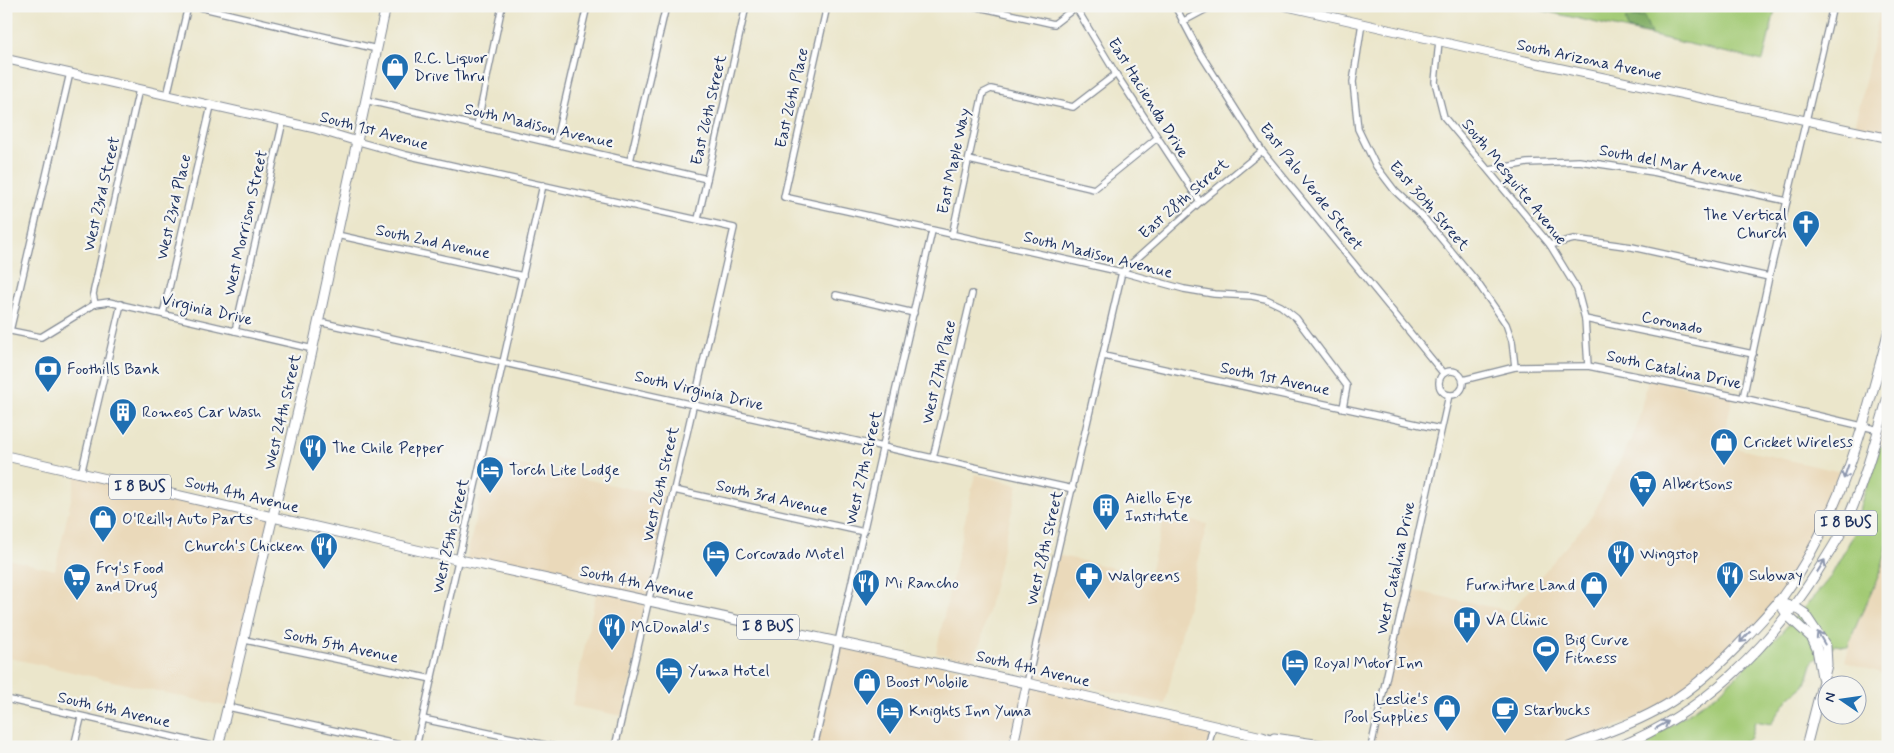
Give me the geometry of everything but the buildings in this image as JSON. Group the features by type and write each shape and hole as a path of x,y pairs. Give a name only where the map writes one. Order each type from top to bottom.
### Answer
{"main road":[{"name":"West 24th Street","path":"217,747 245,640 313,349 386,6"},
{"name":"I 8 BUS","path":"1778,602 1814,547 1836,501 1862,426 1888,333"},
{"name":"I 8 BUS","path":"1795,607 1845,524 1879,430 1888,397"},
{"name":"South 4th Avenue","path":"6,456 460,560 838,643 1027,682 1262,737 1335,747"},
{"path":"1778,602 1795,607 1812,622 1826,646 1827,666 1822,676"},
{"path":"1778,602 1788,616 1812,638 1817,649 1822,676"},
{"path":"1569,747 1620,728 1665,706 1693,687 1727,657 1778,602"},
{"path":"1618,747 1660,727 1711,693 1736,672 1795,607"},
{"path":"1806,747 1816,703"},
{"name":"South 4th Avenue","path":"1262,737 1290,747"}],"street":[{"path":"167,96 188,6"},
{"path":"195,6 377,49"},
{"path":"476,125 502,6"},
{"path":"555,144 587,6"},
{"path":"630,161 666,6"},
{"name":"East 26th Street","path":"698,219 746,6"},
{"name":"East 26th Place","path":"784,197 827,6"},
{"path":"974,6 1054,24 1076,6"},
{"name":"East Hacienda Drive","path":"1076,6 1116,74 1200,202"},
{"name":"East Palo Verde Street","path":"1175,6 1182,22 1262,151 1443,373"},
{"path":"1182,22 1212,6"},
{"name":"South Arizona Avenue","path":"1285,6 1806,122 1888,138"},
{"path":"1743,398 1769,277 1833,6"},
{"name":"East 30th Street","path":"1362,23 1353,82 1358,129 1376,166 1395,191 1424,218 1477,282 1506,324 1512,341 1514,367"},
{"name":"South Mesquite Avenue","path":"1439,41 1434,82 1444,117 1464,144 1490,170 1550,245 1577,289 1585,319 1588,366"},
{"name":"South 1st Avenue","path":"6,59 320,130 406,155 734,228"},
{"path":"70,73 8,331 40,337 95,304"},
{"name":"East Maple Way","path":"952,235 983,93 992,88 1073,107 1116,74"},
{"name":"West 23rd Street","path":"95,304 93,294 139,89"},
{"name":"South Madison Avenue","path":"365,100 707,179"},
{"name":"West 23rd Place","path":"163,314 211,106"},
{"name":"West Morrison Street","path":"235,331 283,122"},
{"path":"969,160 1094,189 1157,138"},
{"name":"East 28th Street","path":"1122,272 1200,202 1262,151"},
{"name":"South del Mar Avenue","path":"1490,170 1527,163 1579,161 1653,172 1787,201"},
{"name":"West 25th Street","path":"416,747 505,362 543,185"},
{"name":"South Madison Avenue","path":"784,197 1122,272 1184,289 1214,294 1252,296 1281,306 1296,318 1348,386 1343,408"},
{"name":"West 26th Street","path":"615,747 734,228"},
{"name":"West 27th Street","path":"814,747 932,230"},
{"name":"South 2nd Avenue","path":"337,235 523,276"},
{"path":"1550,245 1574,239 1632,247 1769,277"},
{"path":"1104,356 1122,272"},
{"name":"West 27th Place","path":"933,458 972,294"},
{"path":"836,295 914,313"},
{"name":"Virginia Drive","path":"95,304 101,302 121,304 313,349"},
{"path":"82,474 121,304"},
{"name":"Coronado","path":"1585,319 1753,354"},
{"name":"South Virginia Drive","path":"319,322 1072,489"},
{"name":"South 1st Avenue","path":"1104,356 1440,429"},
{"name":"West 28th Street","path":"1013,747 1104,356"},
{"name":"South Catalina Drive","path":"1463,380 1514,367 1588,366 1743,398 1879,430"},
{"path":"1455,372 1463,380 1460,391 1453,395 1448,394 1440,386 1443,373 1455,372"},
{"name":"West Catalina Drive","path":"1371,747 1448,394"},
{"name":"South 3rd Avenue","path":"674,490 864,532"},
{"name":"South 5th Avenue","path":"245,640 432,680"},
{"name":"South 6th Avenue","path":"6,699 81,718 217,747"},
{"path":"228,707 410,747"},
{"path":"74,747 81,718"},
{"path":"423,719 555,747"},
{"path":"1208,747 1212,726"}],"shaded area":[{"path":"1881,6 1888,6 1888,138 1854,132"},
{"path":"1648,379 1733,396 1722,445 1846,473 1836,501 1778,601 1727,657 1665,705 1569,747 1371,747 1406,589 1511,611 1592,516 1636,429"},
{"path":"1888,398 1888,446 1887,446 1876,441"},
{"path":"489,458 672,498 622,716 572,706 597,589 466,561"},
{"path":"77,473 274,517 228,707 6,657 7,559 55,570"},
{"path":"975,474 1018,485 980,645 975,650 972,661 936,653"},
{"path":"1165,515 1207,524 1165,704 1095,688 1092,684 1089,697 1213,726 1208,747 814,747 838,643 1027,682 1057,555 1149,576"},
{"path":"1888,542 1888,675 1845,662 1854,627 1867,604"}],"green space":[{"path":"1523,6 1776,6 1763,61"},
{"path":"1644,16 1651,34 1628,29 1625,19"},
{"path":"1888,445 1890,507 1888,542 1881,570 1848,647 1835,645 1813,661 1806,684 1789,698 1771,724 1755,721 1751,738 1733,747 1629,747 1652,737 1716,695 1779,635 1817,593 1831,576 1857,528 1860,506 1880,447"}],"place":[{"name":"R.C. Liquor Drive Thru","path":"395,91"},
{"name":"The Vertical Church","path":"1806,248"},
{"name":"Foothills Bank","path":"48,393"},
{"name":"Romeos Car Wash","path":"123,436"},
{"name":"Cricket Wireless","path":"1724,466"},
{"name":"The Chile Pepper","path":"313,472"},
{"name":"Torch Lite Lodge","path":"490,494"},
{"name":"Albertsons","path":"1643,508"},
{"name":"Aiello Eye Institute","path":"1106,531"},
{"name":"O'Reilly Auto Parts","path":"103,543"},
{"name":"Church's Chicken","path":"324,570"},
{"name":"Corcovado Motel","path":"716,578"},
{"name":"Wingstop","path":"1621,578"},
{"name":"Subway","path":"1730,599"},
{"name":"Walgreens","path":"1089,600"},
{"name":"Fry's Food and Drug","path":"77,601"},
{"name":"Mi Rancho","path":"866,607"},
{"name":"Furniture Land","path":"1594,609"},
{"name":"VA Clinic","path":"1467,644"},
{"name":"McDonald's","path":"612,651"},
{"name":"Big Curve Fitness","path":"1546,673"},
{"name":"Royal Motor Inn","path":"1295,687"},
{"name":"Yuma Hotel","path":"669,695"},
{"name":"Boost Mobile","path":"867,706"},
{"name":"Leslie's Pool Supplies","path":"1447,732"},
{"name":"Starbucks","path":"1505,734"},
{"name":"Knights Inn Yuma","path":"890,735"}]}
